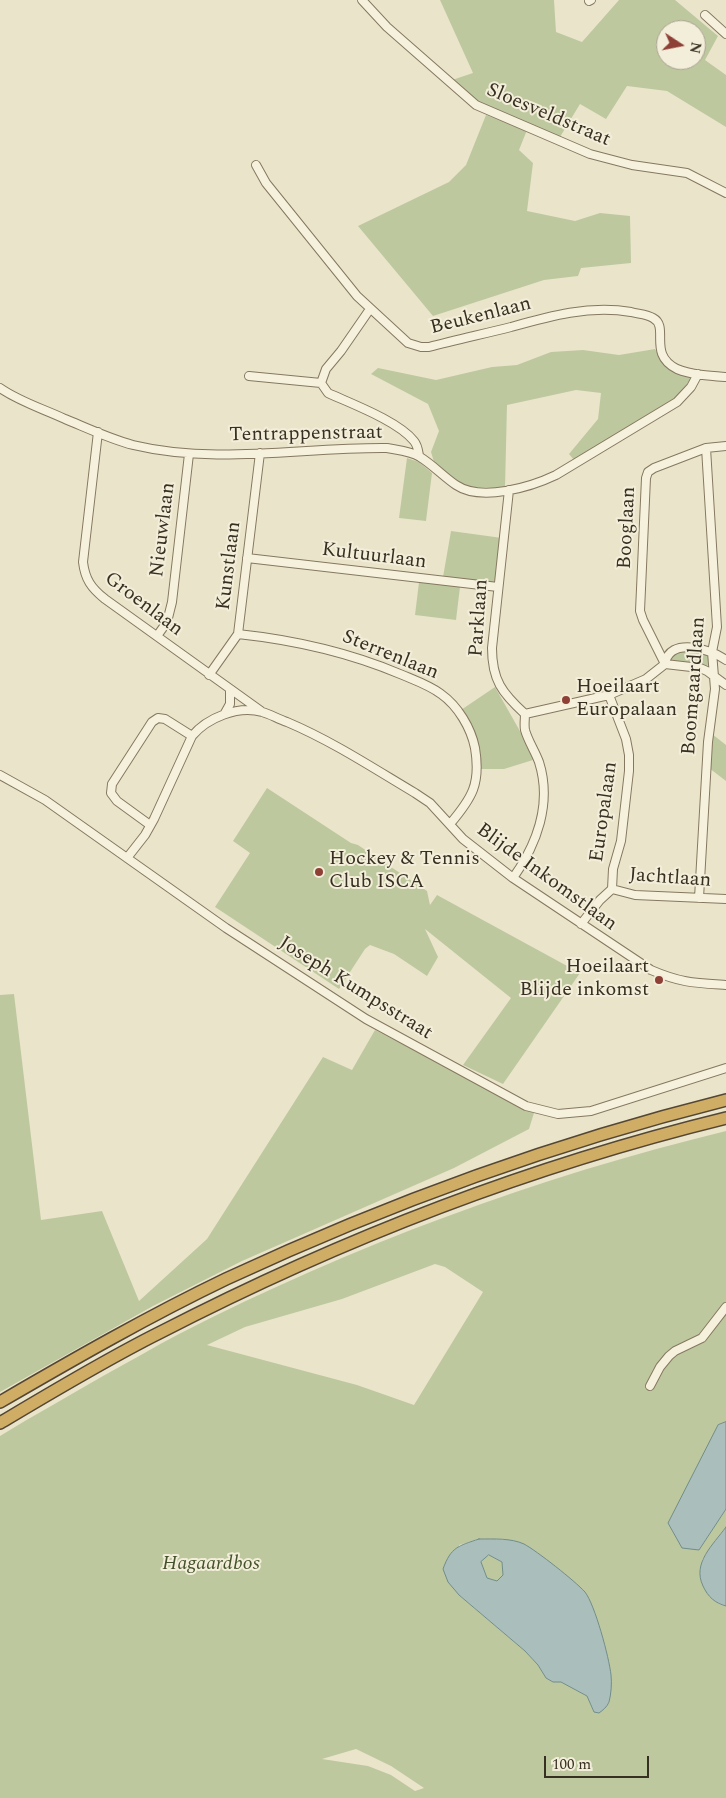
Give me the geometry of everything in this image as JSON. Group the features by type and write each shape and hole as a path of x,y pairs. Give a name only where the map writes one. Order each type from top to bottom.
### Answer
{"highway":[{"path":"0,1402 148,1318 226,1280 322,1237 494,1169 598,1135 726,1100"},
{"path":"0,1423 158,1333 331,1252 499,1186 604,1152 726,1118"}],"street":[{"name":"Sloesveldstraat","path":"362,0 387,28 476,105 590,154 632,165 687,173 726,194"},
{"path":"705,16 726,34"},
{"name":"Beukenlaan","path":"256,165 266,183 357,296 408,343 429,347 555,314 602,310 623,311 653,317 660,325 660,352 666,361 677,369 698,374"},
{"path":"321,383 326,369 370,310"},
{"path":"698,374 726,377"},
{"name":"Tentrappenstraat","path":"0,388 15,398 133,445 189,454 387,448 402,450 418,456 458,486 468,491 477,492 509,490 542,482 677,402 698,374"},
{"path":"249,376 321,383 328,393 402,430 414,441 418,448 418,456"},
{"name":"Groenlaan","path":"98,432 83,562 84,573 88,583 95,592 260,711"},
{"name":"Booglaan","path":"665,664 642,620 640,611 646,478 648,472 654,468 706,448 726,446"},
{"name":"Boomgaardlaan","path":"699,898 708,742 715,689 712,652 717,627 706,448"},
{"name":"Kunstlaan","path":"210,675 238,634 260,453"},
{"name":"Nieuwlaan","path":"157,636 167,622 172,602 189,454"},
{"name":"Parklaan","path":"509,490 492,648 492,665 501,688 510,701 525,714"},
{"name":"Kultuurlaan","path":"247,558 498,588"},
{"name":"Sterrenlaan","path":"238,634 302,642 373,662 428,685 443,695 456,709 469,728 477,763 473,793 467,804 450,824"},
{"path":"513,878 532,849 542,816 544,798 539,763 525,729 525,714 610,695 646,679 665,664 666,656 677,649 691,647 712,652 726,660"},
{"path":"665,664 700,668 726,685"},
{"path":"226,713 230,704 230,689"},
{"name":"Europalaan","path":"581,924 600,900 612,889 613,869 621,841 629,755 626,739 610,695"},
{"name":"Blijde Inkomstlaan","path":"127,858 150,825 196,730 226,713 260,711 314,734 430,803 464,839 513,878 645,966 671,978 692,984 726,985"},
{"path":"150,825 116,801 111,793 112,784 152,722 158,718 165,720 192,736"},
{"name":"Joseph Kumpsstraat","path":"0,775 45,800 226,928 366,1019 526,1106 558,1114 576,1114 591,1111 726,1068"},
{"name":"Jachtlaan","path":"612,889 635,895 726,899"},
{"path":"650,1386 669,1356 675,1351 702,1338 726,1307"}],"green space":[{"path":"440,0 554,0 556,32 582,42 619,0 675,0 699,20 656,20 656,70 706,70 706,61 726,75 726,127 667,91 627,86 606,119 580,104 560,137 476,101 452,80 473,73"},
{"path":"706,26 718,36 706,58"},
{"path":"486,115 527,130 519,150 533,163 527,211 575,221 600,213 630,216 631,263 581,268 578,276 544,280 433,316 358,226 449,182 466,165"},
{"path":"655,349 667,368 693,376 676,398 574,460 569,454 598,419 601,393 576,390 507,405 505,488 467,487 435,465 431,452 439,431 428,404 371,374 378,368 436,380 492,367 517,365 551,352 583,350 619,355"},
{"path":"407,458 419,462 432,473 426,521 399,518"},
{"path":"451,531 502,538 495,584 443,577"},
{"path":"419,582 460,587 456,620 415,615"},
{"path":"696,650 708,656 709,664 706,667 693,663 672,662 671,657 676,652"},
{"path":"495,687 529,747 533,760 504,769 480,769 461,710"},
{"path":"712,734 726,745 726,781 709,768"},
{"name":"Hockey & Tennis Club ISCA","path":"267,788 427,891 430,905 437,895 580,973 503,1084 463,1065 511,998 425,929 438,957 427,976 394,954 370,945 365,949 339,989 215,907 250,853 233,841"},
{"path":"14,994 41,1220 102,1211 139,1301 207,1239 323,1057 352,1070 375,1030 534,1113 529,1129 454,1168 242,1261 153,1306 0,1392 0,995"},
{"name":"Hagaardbos","path":"726,1131 726,1422 718,1426 699,1550 726,1509 726,1527 702,1560 719,1604 726,1606 726,1798 0,1798 0,1436 170,1339 311,1271 447,1216 516,1192 655,1149","holes":["435,1264 445,1267 483,1292 414,1405 357,1385 207,1345 245,1327 342,1299","479,1539 505,1539 585,1592 603,1640 611,1676 609,1703 594,1712 587,1696 561,1682 553,1682 546,1678 538,1665 525,1651 459,1595 459,1545","356,1749 391,1766 424,1788 415,1791 391,1775 368,1766 322,1759"]},
{"path":"489,1555 502,1562 504,1575 497,1581 487,1578 480,1562"}],"shaded area":[{"path":"726,1422 726,1509 699,1550 682,1548 668,1523 718,1425"},
{"path":"726,1527 726,1606 715,1601 707,1593 700,1578 700,1570 710,1548"},
{"path":"479,1539 502,1539 524,1544 556,1566 585,1592 601,1632 611,1675 609,1702 599,1713 594,1712 587,1696 561,1682 553,1682 546,1678 538,1665 525,1651 459,1595 448,1582 443,1569 449,1556 456,1548","holes":["489,1555 502,1562 503,1575 497,1581 487,1578 481,1562"]}],"place":[{"name":"Hoeilaart Europalaan","path":"566,700"},
{"name":"Hockey & Tennis Club ISCA","path":"319,872"},
{"name":"Hoeilaart Blijde inkomst","path":"659,980"}]}
